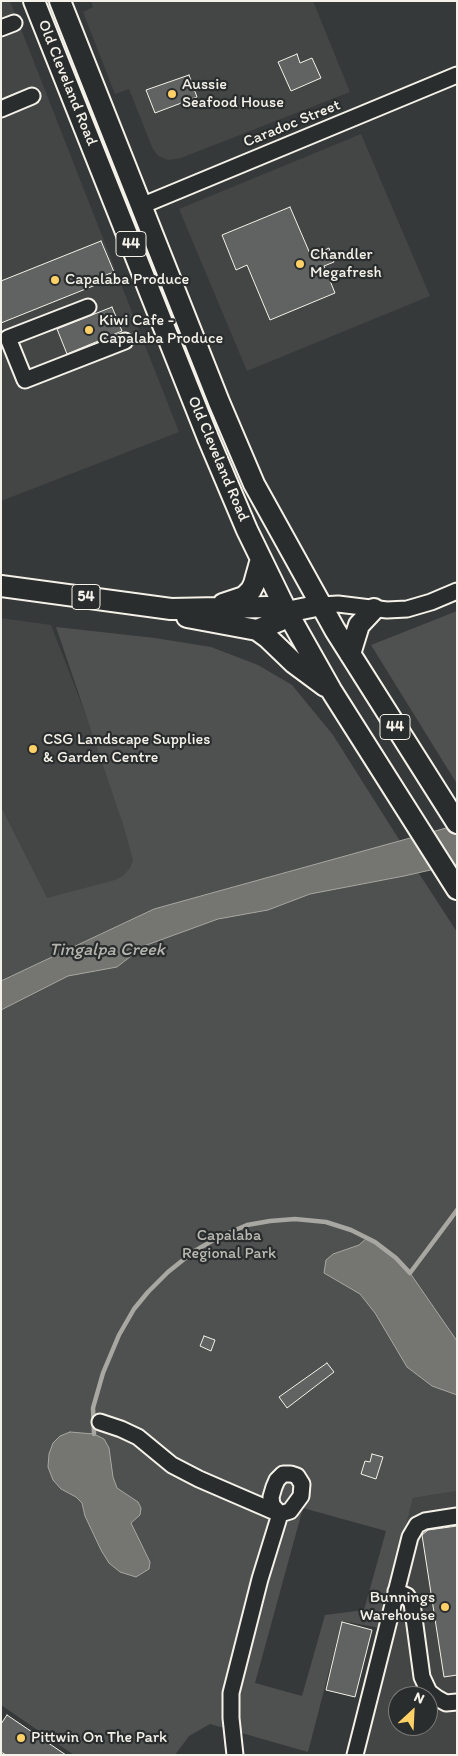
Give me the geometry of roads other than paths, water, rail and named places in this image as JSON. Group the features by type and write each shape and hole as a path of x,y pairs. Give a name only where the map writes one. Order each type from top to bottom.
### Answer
{"main road":[{"name":"Old Cleveland Road","path":"34,1 208,438 261,559 287,612 331,690 457,890"},
{"name":"Old Cleveland Road","path":"60,1 219,402 254,484 350,654 457,823"},
{"path":"209,608 244,598 254,584 261,559"},
{"name":"54","path":"1,586 171,609 267,607 287,612 321,605"},
{"name":"54","path":"171,609 188,617 257,630 268,638 294,664 331,690"},
{"path":"350,654 358,624 374,609"},
{"name":"54","path":"257,630 279,621 287,612"}],"street":[{"name":"Caradoc Street","path":"141,206 457,75"},
{"path":"1,109 32,96"},
{"path":"88,307 8,338 25,380 125,341"},
{"path":"321,605 338,604 374,609 407,609 457,592"},
{"path":"100,1422 138,1437 172,1465 199,1480 280,1514 260,1579 231,1693 231,1718 235,1755 220,1755"},
{"path":"355,1755 410,1537 417,1526 425,1521 457,1516"},
{"path":"396,1591 407,1596 412,1603 422,1677 429,1692 446,1702 457,1702"}],"water":[{"name":"Tingalpa Creek","path":"457,825 457,864 310,894 268,910 218,919 144,946 117,967 68,976 1,1010 1,981 154,909"},
{"path":"367,1238 396,1258 410,1273 457,1341 457,1395 432,1386 407,1367 375,1313 360,1294 324,1273 326,1260 333,1254 359,1245"},
{"path":"70,1432 94,1434 104,1439 109,1448 113,1477 117,1488 138,1502 141,1508 140,1515 131,1523 150,1562 149,1569 136,1577 120,1572 109,1563 85,1516 82,1503 76,1497 61,1489 53,1480 48,1467 49,1454 53,1443 60,1436"}],"waterway":[{"path":"94,1434 93,1408 103,1373 119,1335 134,1309 148,1292 168,1272 193,1252 217,1238 247,1225 295,1219 326,1222 351,1230 375,1242 396,1258 410,1273 457,1210"}],"place":[{"name":"Aussie Seafood House","path":"172,94"},
{"name":"Chandler Megafresh","path":"300,264"},
{"name":"Capalaba Produce","path":"55,280"},
{"name":"Kiwi Cafe - Capalaba Produce","path":"89,330"},
{"name":"CSG Landscape Supplies & Garden Centre","path":"33,749"},
{"name":"Bunnings Warehouse","path":"445,1607"},
{"name":"Pittwin On The Park","path":"21,1738"}],"park label":[{"name":"Capalaba Regional Park","path":"229,1245"}]}
